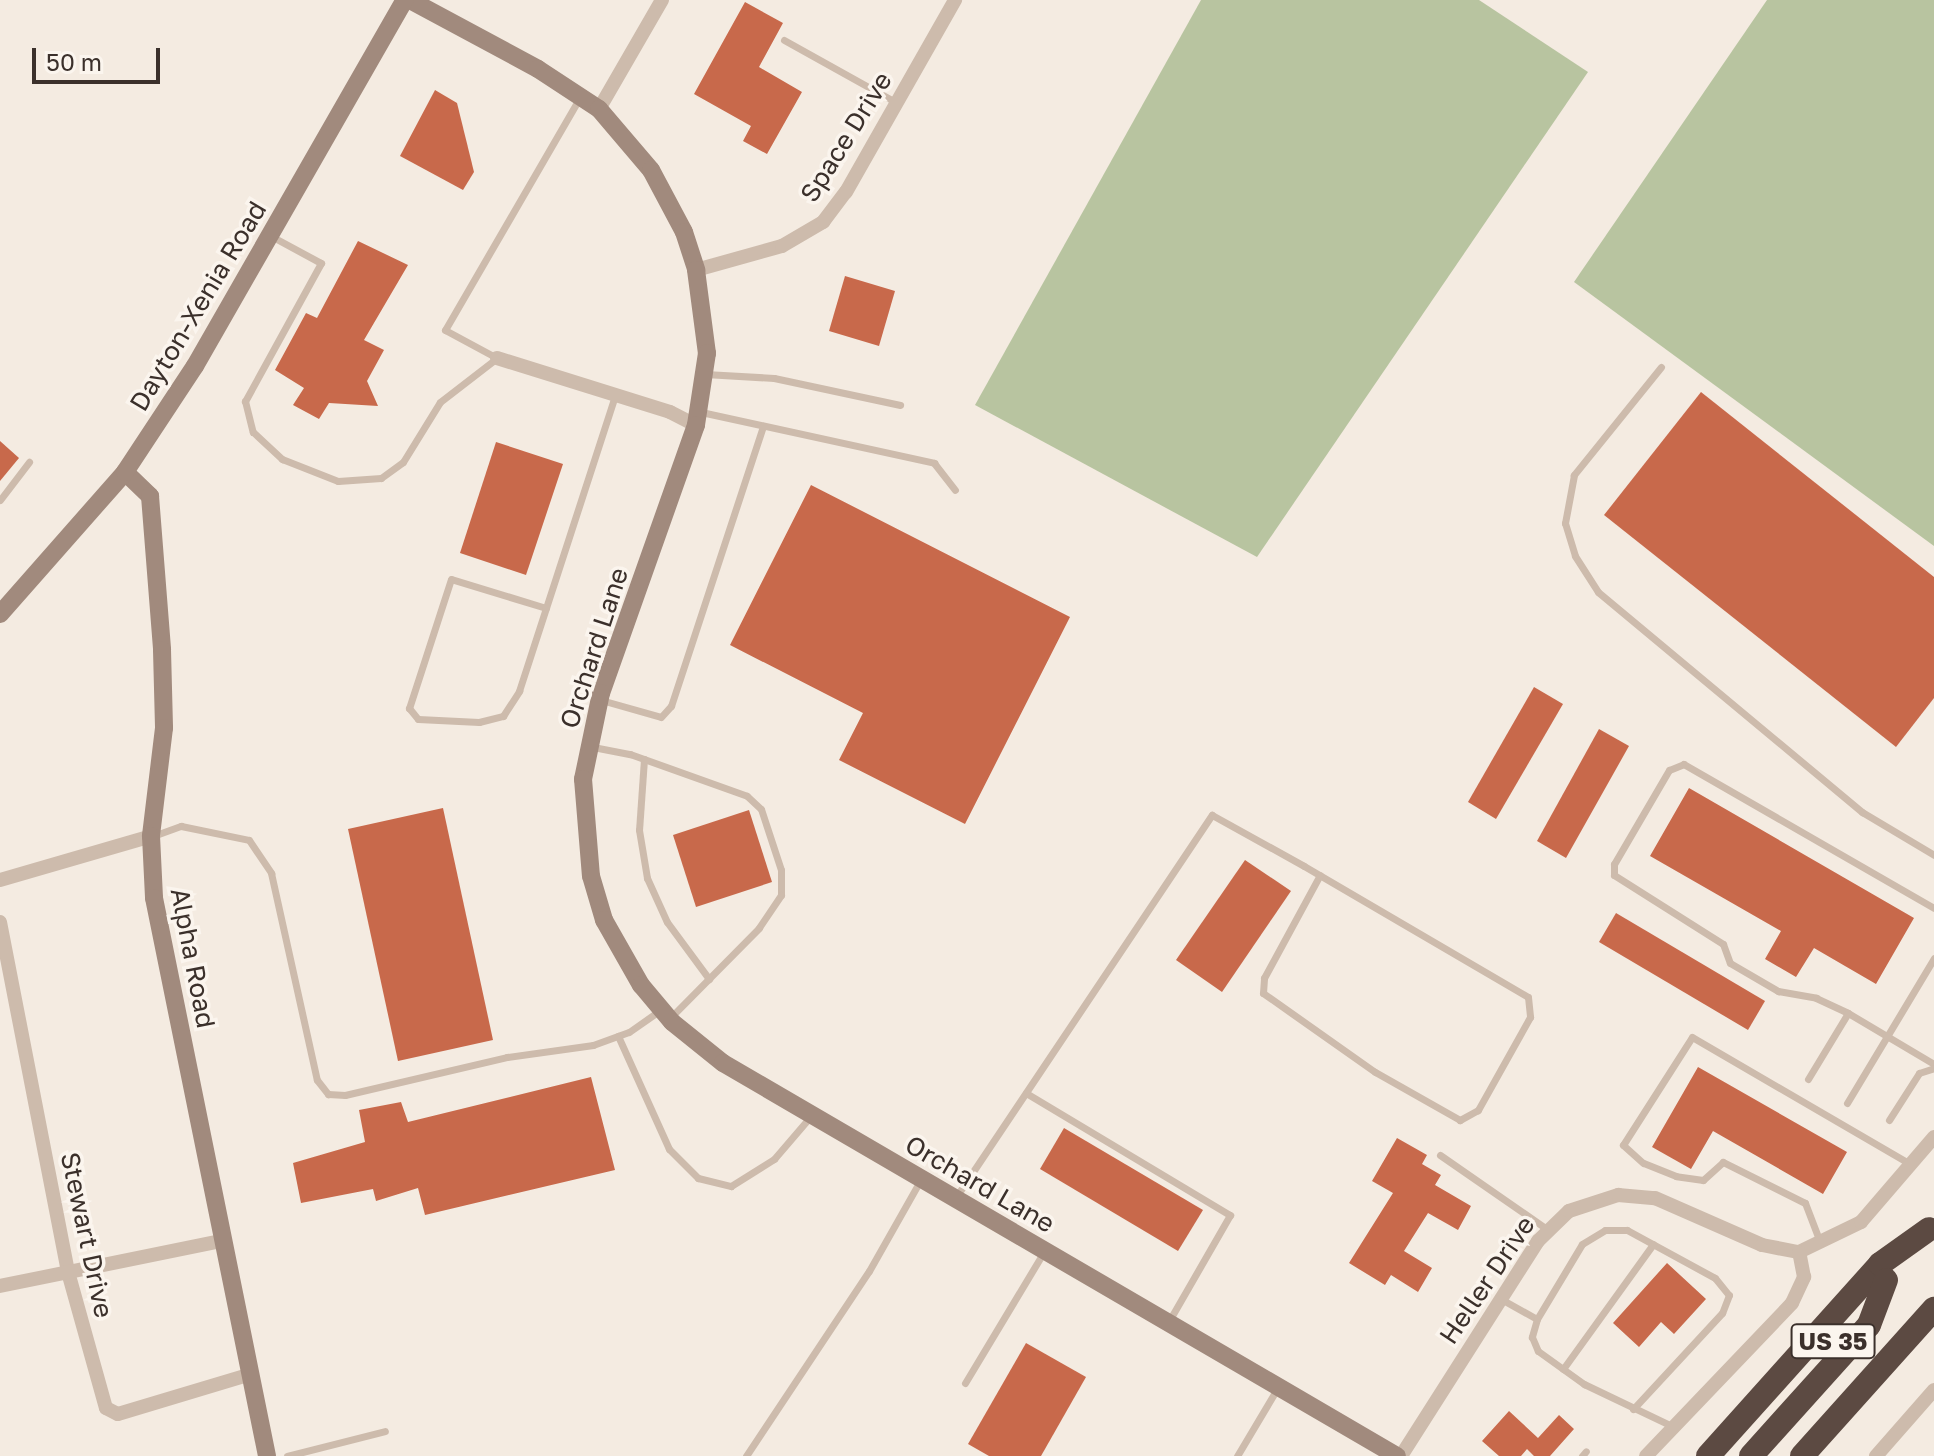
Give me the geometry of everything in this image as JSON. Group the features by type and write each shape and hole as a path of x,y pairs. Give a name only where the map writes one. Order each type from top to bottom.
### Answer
{"highway":[{"name":"US 35","path":"1730,1456 1931,1226"},
{"path":"1708,1456 1880,1264 1931,1226"},
{"path":"1751,1456 1869,1325 1886,1280"},
{"name":"US 35","path":"1802,1456 1934,1309"}],"main road":[{"name":"Orchard Lane","path":"408,0 599,109 651,170 684,232 696,270 705,319 705,374 698,418 599,700 588,746 583,828 593,887 615,943 665,1014 723,1063 1277,1388 1399,1456"},
{"name":"Dayton-Xenia Road","path":"0,614 125,472 218,330 408,0"},
{"name":"Alpha Road","path":"125,472 150,496 162,650 164,728 151,836 154,898 248,1375 267,1456"}],"street":[{"path":"599,109 662,0"},
{"name":"Space Drive","path":"696,270 782,246 823,222 846,192 955,0"},
{"path":"497,358 698,418"},
{"path":"0,880 151,836"},
{"name":"Stewart Drive","path":"0,922 68,1272 106,1408 118,1414 248,1375"},
{"name":"Heller Drive","path":"1399,1456 1547,1229 1582,1204 1636,1194 1672,1204 1762,1245 1799,1252 1821,1245 1861,1222 1934,1137"},
{"path":"0,1286 221,1241"},
{"path":"1646,1456 1800,1292 1804,1277 1799,1252"},
{"path":"1880,1455 1934,1390"}],"lane":[{"path":"784,40 897,103"},
{"path":"271,236 321,263 245,401 253,432 282,459 338,481 381,478 403,462 440,402 497,358 445,330 581,97"},
{"path":"1661,367 1574,475 1565,523 1575,556 1598,592 1862,812 1934,855"},
{"path":"705,374 774,378 900,405"},
{"path":"546,608 451,579 409,708 418,719 479,722 503,716 519,691 546,608 615,395"},
{"path":"698,418 763,426 934,463 955,490"},
{"path":"599,700 661,717 671,706 763,426"},
{"path":"0,500 29,462"},
{"path":"151,836 181,826 249,840 271,873 317,1080 328,1094 345,1095 618,1036 665,1014 709,979 759,928 781,895 781,870 761,809 747,796 644,759 588,746"},
{"path":"644,759 639,830 647,878 667,922 709,979"},
{"path":"1934,908 1684,764 1669,770 1614,864 1614,875 1723,944 1730,963 1778,991 1816,998 1848,1013 1934,1066"},
{"path":"955,1199 1212,815 1320,875 1528,997 1530,1017 1478,1110 1460,1120 1375,1072 1263,993 1264,978 1320,875"},
{"path":"1847,1103 1889,1038 1934,958"},
{"path":"1808,1079 1848,1013"},
{"path":"618,1036 669,1149 698,1178 731,1186 774,1159 811,1116"},
{"path":"1821,1245 1805,1203 1723,1162 1703,1180 1676,1176 1643,1163 1623,1145 1692,1037 1912,1165"},
{"path":"1889,1120 1919,1073 1934,1066"},
{"path":"1026,1093 1230,1215 1168,1323"},
{"path":"1440,1155 1547,1229"},
{"path":"746,1456 869,1271 921,1179"},
{"path":"1633,1409 1722,1313 1729,1295 1715,1278 1627,1230 1605,1230 1582,1244 1537,1319 1532,1337 1538,1351 1563,1369 1633,1409 1674,1427"},
{"path":"1563,1369 1653,1244"},
{"path":"965,1383 1044,1251"},
{"path":"1501,1299 1537,1319"},
{"path":"1237,1456 1277,1388"},
{"path":"287,1456 385,1431"}],"green space":[{"path":"1201,0 1479,0 1588,72 1257,557 975,405"},
{"path":"1767,0 1934,0 1934,546 1574,282"}],"building":[{"path":"745,2 783,23 759,67 802,92 767,154 743,141 751,126 694,94"},
{"path":"435,90 457,103 474,172 463,190 400,156"},
{"path":"358,241 408,265 364,340 384,350 367,381 378,406 329,403 319,419 293,405 304,388 275,370 306,313 317,318"},
{"path":"845,276 895,291 879,346 829,331"},
{"path":"1701,392 1934,577 1934,698 1896,747 1604,515"},
{"path":"0,441 19,458 0,481"},
{"path":"496,442 563,464 526,575 460,553"},
{"path":"811,485 1070,617 965,824 839,760 863,713 730,645"},
{"path":"1534,687 1563,704 1496,819 1468,802"},
{"path":"1599,729 1629,746 1566,858 1537,841"},
{"path":"1689,788 1914,918 1876,984 1814,948 1796,977 1765,959 1781,931 1650,856"},
{"path":"443,808 493,1040 398,1061 348,829"},
{"path":"749,810 772,882 696,907 673,835"},
{"path":"1245,860 1291,891 1222,992 1176,960"},
{"path":"1616,913 1765,1001 1748,1030 1599,942"},
{"path":"1698,1067 1847,1152 1823,1194 1713,1131 1691,1169 1652,1147"},
{"path":"591,1077 615,1170 425,1215 418,1188 376,1201 373,1189 301,1203 293,1163 365,1142 359,1110 401,1102 408,1122"},
{"path":"1064,1128 1203,1210 1178,1251 1040,1169"},
{"path":"1397,1138 1427,1155 1422,1164 1441,1175 1435,1185 1471,1206 1458,1230 1428,1213 1404,1251 1432,1268 1418,1292 1391,1275 1385,1285 1349,1263 1393,1193 1372,1181"},
{"path":"1667,1263 1706,1299 1674,1334 1661,1322 1639,1347 1613,1323"},
{"path":"1026,1343 1086,1377 1041,1456 989,1456 968,1444"},
{"path":"1509,1411 1538,1438 1559,1415 1574,1429 1550,1456 1534,1456 1527,1449 1521,1456 1499,1456 1482,1441"}]}
